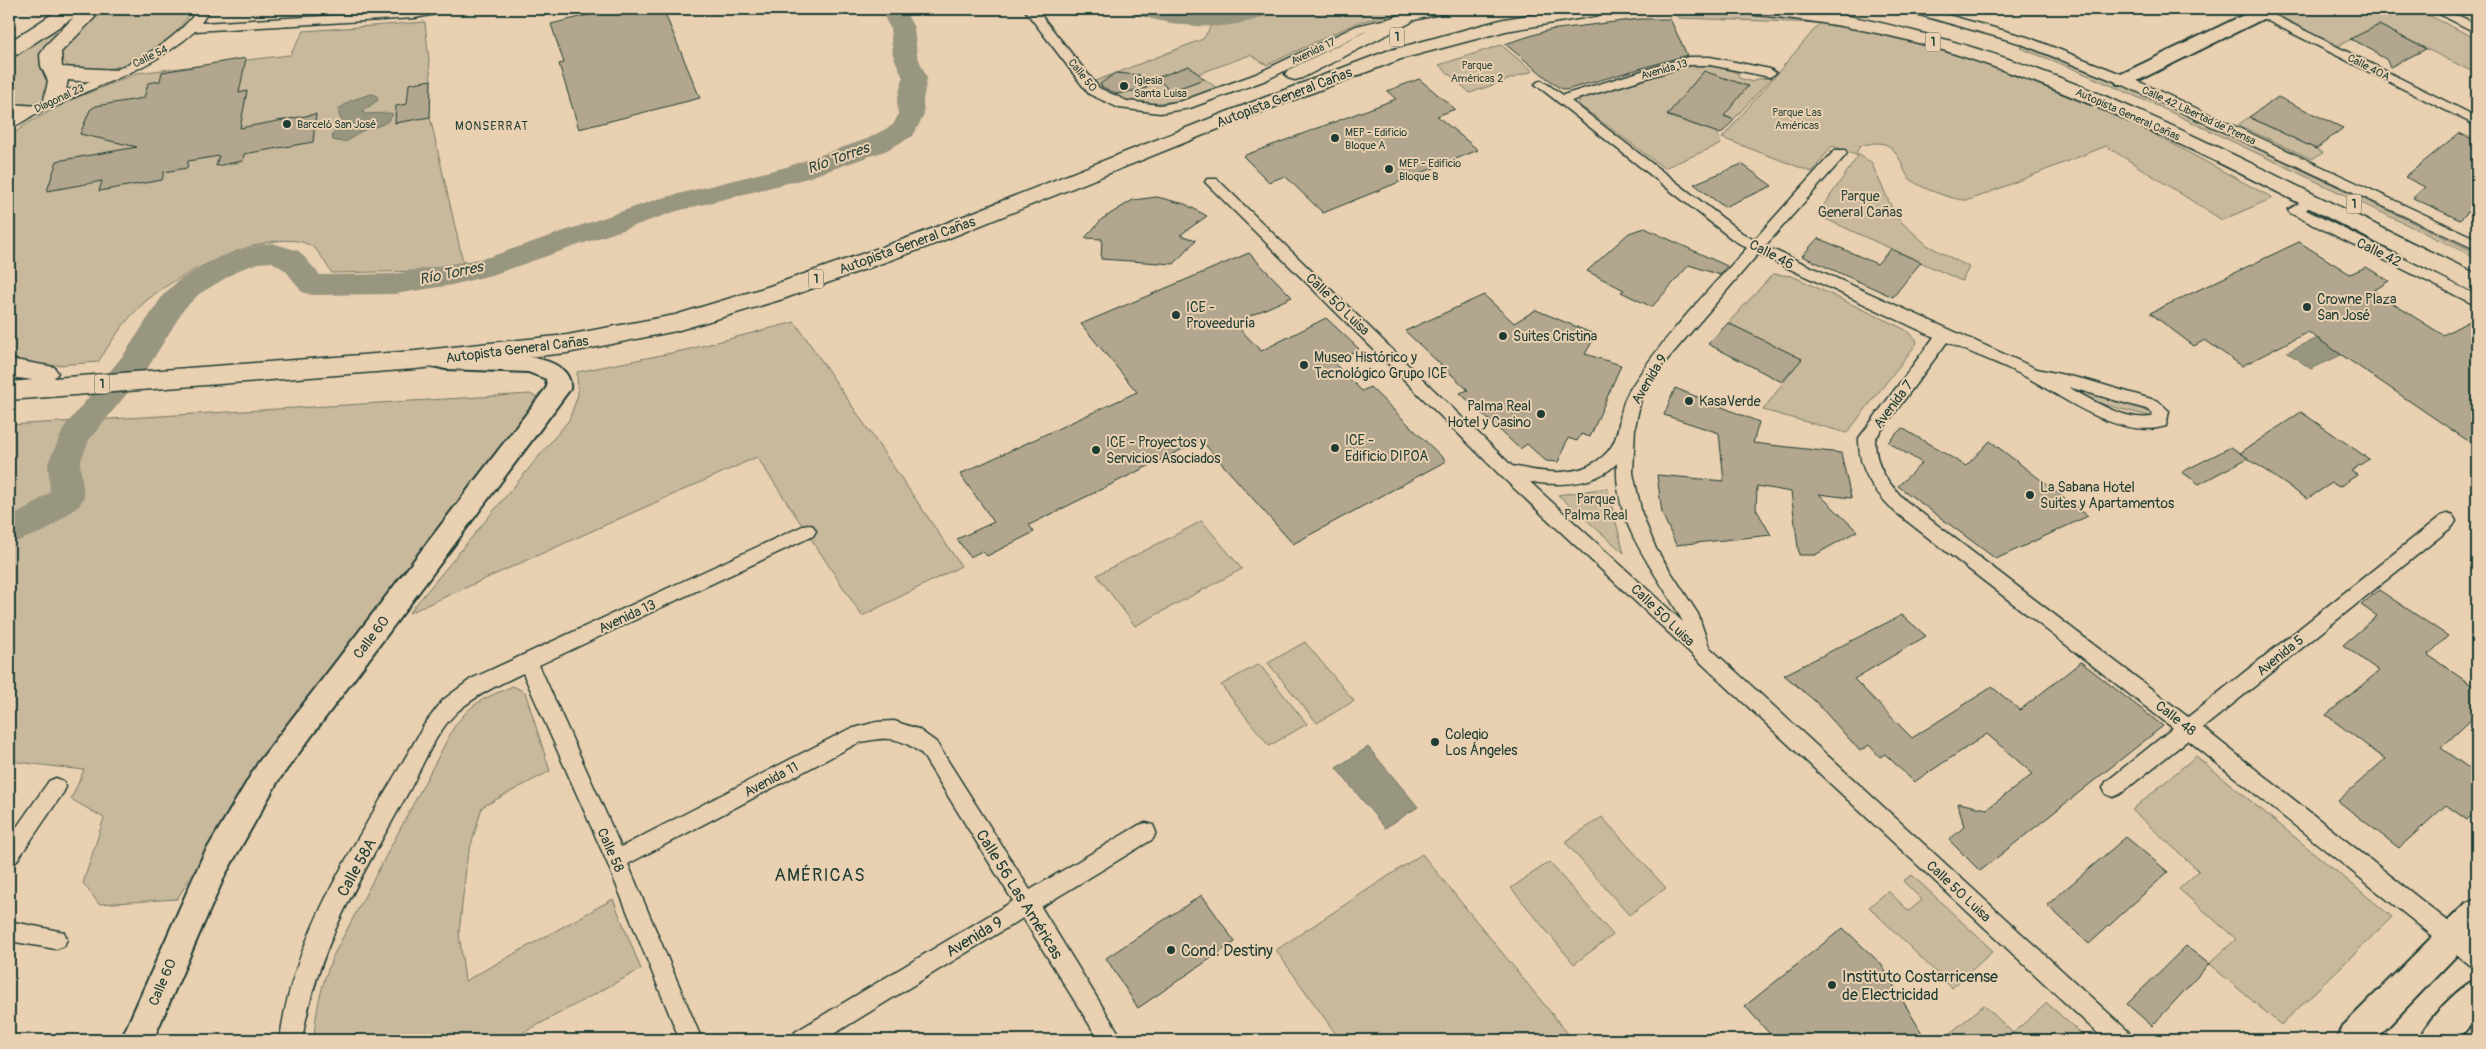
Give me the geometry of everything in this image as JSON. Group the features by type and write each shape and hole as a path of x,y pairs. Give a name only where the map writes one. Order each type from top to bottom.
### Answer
{"highway":[{"path":"9,32 44,9"},
{"path":"9,51 73,9"},
{"path":"54,100 58,90 54,73 49,64 52,50 93,9"},
{"name":"Autopista General Cañas","path":"158,374 616,319 670,308 766,280 908,229 1296,74 1407,34 1501,9"},
{"name":"Autopista General Cañas","path":"9,376 54,377 158,374 415,360 566,344 676,324 775,293 924,240 1227,119 1394,55 1504,25 1600,9"},
{"name":"Autopista General Cañas","path":"1756,9 1807,14 1888,30 2002,62 2158,126 2307,202 2477,284"},
{"name":"Autopista General Cañas","path":"1866,9 1960,33 2049,63 2231,143 2477,264"},
{"path":"1296,74 1403,19"},
{"path":"54,73 91,76 110,74"},
{"path":"9,110 32,110"},
{"path":"9,368 54,377"},
{"name":"Autopista General Cañas","path":"9,391 54,377"}],"street":[{"name":"Calle 54","path":"110,74 149,58 172,45 192,27 204,9"},
{"path":"192,27 415,14 442,9"},
{"name":"Calle 50","path":"1030,9 1094,91 1100,95 1114,102 1140,108 1160,109 1185,105"},
{"name":"Avenida 17","path":"1185,105 1261,77 1360,29 1444,9"},
{"name":"Calle 42 Libertad de Prensa","path":"1913,9 2023,40 2124,80 2477,245"},
{"path":"2435,9 2477,29"},
{"path":"2124,80 2266,11"},
{"name":"Calle 40A","path":"2266,11 2477,122"},
{"name":"Avenida 13","path":"1561,100 1688,61 1710,60 1770,73"},
{"name":"Diagonal 23","path":"9,124 32,110 110,74"},
{"name":"Calle 46","path":"1541,84 1737,236 1756,247 1944,336 2033,374 2091,408 2137,422 2154,424 2160,422 2160,411 2152,405 2087,386 2033,374"},
{"name":"Avenida 9","path":"1702,652 1691,619 1648,551 1632,514 1625,472 1626,438 1633,399 1654,364 1840,153"},
{"name":"Calle 50 Luisa","path":"1212,182 1507,471 1608,562 1702,652 2121,1040"},
{"name":"Calle 42","path":"2307,202 2295,210 2477,301"},
{"name":"Avenida 7","path":"1875,479 1866,456 1867,438 1944,336"},
{"name":"Calle 60","path":"137,1040 214,866 268,772 558,389 559,382 555,374 540,366 415,360"},
{"path":"1507,471 1544,479 1587,473 1605,464 1626,438"},
{"name":"Calle 48","path":"1875,479 1900,506 2188,728 2477,957"},
{"name":"Avenida 5","path":"2112,788 2447,520"},
{"name":"Avenida 13","path":"450,706 478,685 807,531"},
{"name":"Calle 58","path":"528,662 616,860 691,1040"},
{"name":"Calle 58A","path":"291,1040 294,1010 309,962 332,909 431,731 450,706"},
{"name":"Avenida 11","path":"616,860 854,736 880,729 900,730 917,737 929,748"},
{"name":"Calle 56 Las Américas","path":"929,748 1112,1040"},
{"path":"9,855 56,787"},
{"name":"Avenida 9","path":"803,1040 1146,832"},
{"path":"2353,1040 2477,913"},
{"path":"9,931 56,939"},
{"path":"2435,1040 2477,995"}],"green space":[{"path":"85,9 88,9 41,58 40,63 50,82 45,101 36,106 9,104 9,56"},
{"path":"104,9 193,9 178,31 167,42 144,56 128,63 95,71 80,71 68,65 60,55 64,45"},
{"path":"1165,9 1414,9 1356,23 1267,65 1250,55 1198,74 1189,66 1157,78 1171,91 1204,79 1217,88 1180,101 1147,104 1107,96 1093,82 1203,39 1218,15 1183,14","holes":["1115,74 1140,75 1147,88 1107,96 1100,84"]},
{"path":"1671,9 1775,15 1877,33 1927,46 2025,79 2128,121 2273,198 2222,220 2106,146 1978,197 1961,200 1936,193 1913,182 1894,151 1886,144 1875,143 1860,146 1856,153 1871,162 1896,217 1927,245 1969,267 1962,281 1817,215 1858,156 1832,146 1812,172 1722,138 1820,23 1679,18"},
{"path":"2293,9 2416,9 2477,39 2477,74 2379,25 2336,47 2285,21 2283,15"},
{"path":"425,22 431,80 430,117 464,266 425,271 332,273 314,248 299,241 279,241 257,245 210,262 156,293 131,316 98,362 45,366 9,361 9,137 28,123 71,100 137,73 290,55 304,31"},
{"name":"Parque Américas 2","path":"1501,45 1533,71 1470,93 1439,65"},
{"path":"2023,46 2112,80 2477,253 2477,258 2162,108 2069,67 2020,48"},
{"path":"1694,65 1720,67 1738,73 1739,78 1753,82 1756,79 1771,78 1734,119 1680,100 1667,116 1716,132 1721,144 1664,168 1578,104 1581,99 1672,70"},
{"path":"2249,117 2323,153 2312,159 2238,125"},
{"path":"1773,274 1792,276 1904,329 1916,339 1917,343 1847,433 1763,410 1801,359 1728,323"},
{"path":"795,322 961,566 862,616 757,457 409,613 569,420 578,395 577,372 686,350"},
{"path":"2078,388 2150,409 2154,413 2153,417 2078,398 2072,391"},
{"path":"530,394 542,400 262,763 177,899 99,904 83,883 104,818 71,799 84,770 9,761 9,425"},
{"name":"Parque Palma Real","path":"1607,488 1624,553 1558,495"},
{"path":"1202,521 1242,569 1135,626 1097,575"},
{"path":"1305,642 1354,701 1317,723 1268,663"},
{"path":"1259,664 1307,724 1269,746 1221,685"},
{"path":"513,686 525,692 550,771 482,807 467,859 459,933 465,981 613,899 641,969 510,1040 314,1040 320,997 333,956 454,727 467,711 480,701"},
{"path":"2196,756 2392,917 2281,1025 2209,964 2236,939 2179,889 2199,871 2132,810"},
{"path":"1602,817 1666,888 1629,915 1565,842"},
{"path":"1422,854 1573,1040 1340,1040 1276,950"},
{"path":"1549,862 1613,935 1574,964 1511,888"},
{"path":"1912,875 1993,951 1952,988 1869,907 1888,891 1909,911 1922,900 1903,881"},
{"path":"2047,1003 2088,1040 1942,1040 1984,1005 2013,1033"}],"shaded area":[{"path":"371,94 376,95 378,100 363,111 364,114 393,114 390,118 383,124 358,133 350,140 344,142 333,140 332,135 343,123 339,115 339,109 350,101"},
{"path":"2318,338 2341,355 2311,369 2287,352"},
{"path":"1368,747 1418,807 1385,828 1336,768"}],"building":[{"path":"613,9 663,9 700,98 579,129 559,64 564,63 551,24"},
{"path":"1640,19 1670,19 1687,55 1566,90 1558,87 1505,44 1549,30"},
{"path":"2379,25 2426,49 2390,67 2386,59 2378,55 2374,50 2350,39"},
{"name":"Barceló San José","path":"246,58 239,93 247,91 240,128 316,114 313,142 244,154 243,161 216,166 219,156 188,161 187,168 164,172 162,180 99,191 102,181 47,191 57,161 137,147 80,134 90,110 96,106 144,98 148,83 160,81 162,72"},
{"path":"1189,66 1204,79 1171,91 1156,78"},
{"path":"1704,71 1748,86 1724,116 1734,120 1721,134 1667,115"},
{"name":"Iglesia Santa Luisa","path":"1115,73 1140,75 1147,88 1117,94 1102,87 1100,84"},
{"path":"1419,79 1455,109 1437,116 1478,150 1323,213 1285,176 1269,182 1243,156 1396,99 1387,91"},
{"name":"Barceló San José","path":"431,80 430,117 395,123 396,106 407,104 409,84"},
{"path":"2278,97 2343,128 2316,149 2249,117"},
{"path":"2459,133 2477,141 2477,203 2460,220 2413,198 2425,187 2405,177"},
{"path":"1742,164 1772,186 1724,207 1694,184"},
{"path":"1157,197 1185,204 1207,216 1180,235 1196,240 1174,264 1101,259 1102,239 1085,238 1102,219 1133,200"},
{"path":"1645,228 1727,266 1720,275 1689,265 1652,307 1621,292 1624,290 1587,271 1629,233"},
{"path":"1818,238 1877,264 1891,249 1921,262 1893,297 1802,256"},
{"name":"Crowne Plaza San José","path":"2299,242 2350,274 2366,267 2389,281 2373,291 2443,335 2477,317 2477,447 2308,332 2242,366 2205,340 2194,346 2150,313"},
{"path":"1249,253 1292,297 1234,323 1261,351 1326,318 1359,349 1333,362 1362,391 1370,387 1446,461 1293,544 1201,440 1029,525 1034,532 987,556 982,551 970,557 957,539 994,522 960,474 1137,392 1081,324"},
{"path":"1484,295 1514,323 1536,310 1596,335 1585,354 1621,365 1590,437 1581,434 1577,441 1568,438 1558,462 1546,461 1527,444 1520,449 1460,393 1468,390 1405,331"},
{"path":"1728,323 1802,359 1782,382 1708,344"},
{"path":"1675,388 1759,422 1753,443 1841,453 1851,498 1819,494 1857,531 1815,555 1799,555 1791,492 1757,486 1756,509 1771,535 1676,545 1662,513 1657,475 1724,481 1719,433 1664,415"},
{"path":"2301,412 2369,459 2351,471 2357,475 2339,487 2332,483 2307,499 2240,453"},
{"path":"1902,428 1966,466 1990,441 2088,516 1996,559 1898,486 1922,463 1888,442"},
{"path":"2231,447 2248,458 2199,484 2182,472"},
{"path":"2379,590 2448,636 2428,655 2477,689 2477,714 2441,748 2477,774 2477,810 2467,820 2446,805 2399,848 2338,801 2385,759 2326,715 2379,671 2343,645 2377,616 2361,605"},
{"path":"1902,615 1926,636 1854,679 1912,738 1992,687 2020,710 2081,662 2163,726 1980,871 1949,840 1964,827 1958,803 1987,809 2033,774 1987,734 1914,782 1885,754 1880,757 1869,745 1860,751 1816,702 1784,675"},
{"path":"2126,837 2168,872 2089,944 2047,905"},
{"name":"Cond. Destiny","path":"1202,895 1235,942 1138,1008 1106,958"},
{"name":"Instituto Costarricense de Electricidad","path":"1843,928 1881,964 1926,1040 1775,1040 1745,1006"},
{"path":"2186,946 2209,964 2152,1026 2127,1004"}],"waterway":[{"name":"Río Torres","path":"9,531 40,517 67,497 64,463 69,448 85,422 136,361 174,302 189,287 214,271 244,258 272,253 284,255 293,261 312,285 395,284 452,275 495,265 668,205 795,173 876,145 904,130 911,115 910,100 915,78 905,55 902,28 892,9"},
{"name":"Río Torres","path":"1140,9 1186,19 1201,20 1232,19 1261,9"}],"place":[{"name":"Iglesia Santa Luisa","path":"1124,86"},
{"name":"Barceló San José","path":"287,124"},
{"name":"MEP - Edificio Bloque A","path":"1335,138"},
{"name":"MEP - Edificio Bloque B","path":"1389,169"},
{"name":"Crowne Plaza San José","path":"2307,307"},
{"name":"ICE - Proveeduría","path":"1176,315"},
{"name":"Suites Cristina","path":"1503,336"},
{"name":"Museo Histórico y Tecnológico Grupo ICE","path":"1304,365"},
{"name":"KasaVerde","path":"1689,401"},
{"name":"Palma Real Hotel y Casino","path":"1541,414"},
{"name":"ICE - Edificio DIPOA","path":"1335,448"},
{"name":"ICE - Proyectos y Servicios Asociados","path":"1096,450"},
{"name":"La Sabana Hotel Suites y Apartamentos","path":"2030,495"},
{"name":"Colegio Los Ángeles","path":"1435,742"},
{"name":"Cond. Destiny","path":"1171,950"},
{"name":"Instituto Costarricense de Electricidad","path":"1832,985"}],"district":[{"name":"MONSERRAT","path":"492,126"},
{"name":"AMÉRICAS","path":"820,875"}],"park label":[{"name":"Parque Las Américas","path":"1797,118"},
{"name":"Parque General Cañas","path":"1860,204"}]}
